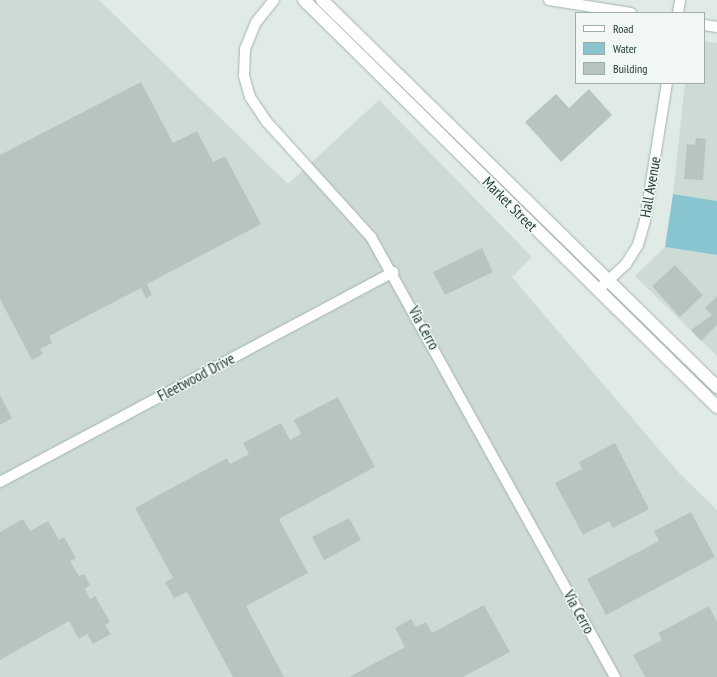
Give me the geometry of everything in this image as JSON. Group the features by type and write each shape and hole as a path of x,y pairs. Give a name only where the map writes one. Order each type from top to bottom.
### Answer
{"main road":[{"name":"Market Street","path":"304,0 717,407"},
{"name":"Market Street","path":"322,0 717,387"}],"street":[{"name":"Via Cerro","path":"274,0 256,22 245,49 244,76 250,97 264,119 371,236 393,272 615,677"},
{"path":"548,0 624,12"},
{"path":"678,12 680,0"},
{"path":"705,24 717,27"},
{"name":"Hall Avenue","path":"598,290 626,264 638,245 645,220 667,84"},
{"name":"Fleetwood Drive","path":"0,482 393,272"}],"shaded area":[{"path":"0,0 99,0 288,184 379,100 532,257 512,277 679,473 717,510 717,677 0,677"},
{"path":"705,41 717,43 717,201 673,194 685,84 705,84"},
{"path":"665,247 717,255 717,356 635,276"}],"water":[{"path":"673,194 717,201 717,255 665,247"}],"building":[{"path":"141,82 173,143 197,131 213,162 225,156 261,224 147,284 152,295 146,298 141,288 49,336 52,343 40,349 43,354 32,360 0,299 0,155"},
{"path":"589,89 612,115 561,162 525,122 556,94 569,108"},
{"path":"696,138 706,139 703,180 684,179 687,144 695,145"},
{"path":"482,248 493,272 445,295 433,272"},
{"path":"675,265 703,295 680,317 652,286"},
{"path":"717,296 717,325 701,341 691,330 712,315 705,308"},
{"path":"0,395 12,418 0,425"},
{"path":"338,397 375,467 279,519 308,573 246,606 284,677 233,677 187,592 174,598 165,582 173,578 135,508 227,458 230,464 249,454 243,443 281,423 290,440 301,434 294,420"},
{"path":"615,443 649,509 613,528 609,521 583,535 555,483 582,469 579,462"},
{"path":"691,512 715,557 606,615 587,579 659,541 654,531"},
{"path":"349,518 361,540 324,560 312,537"},
{"path":"23,519 30,531 48,521 59,540 64,537 76,558 70,561 79,576 84,574 90,585 85,589 90,599 95,596 110,622 105,625 111,634 93,644 87,634 79,639 69,621 0,660 0,532"},
{"path":"484,605 510,652 463,677 349,677 405,647 395,628 411,619 416,627 426,622 432,633"},
{"path":"709,606 717,622 717,677 645,677 633,655 662,640 658,633"}]}
